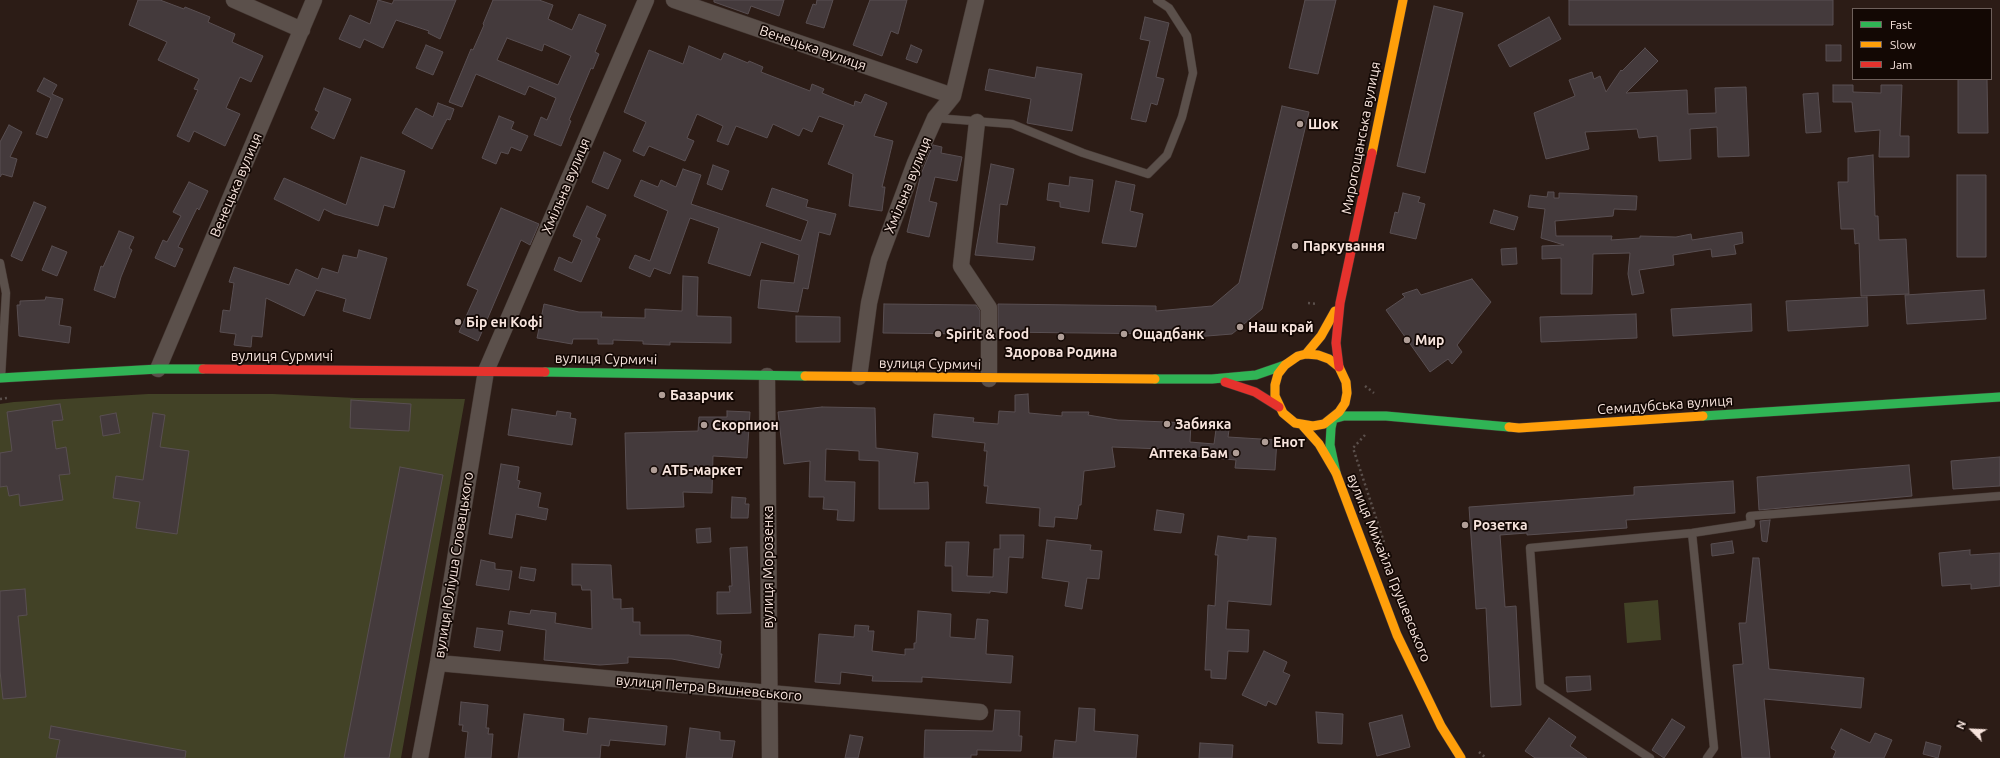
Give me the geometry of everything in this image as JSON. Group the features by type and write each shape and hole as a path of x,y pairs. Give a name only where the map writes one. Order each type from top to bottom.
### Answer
{"main road":[{"name":"Мирогощанська вулиця","path":"1340,303 1346,281 1403,0"},
{"path":"1306,354 1321,336 1340,303"},
{"path":"1285,365 1278,374 1275,385 1275,396 1279,407 1288,419 1302,425 1313,426 1324,424 1333,419 1345,403 1347,392 1346,382 1339,367 1336,343 1340,303"},
{"path":"1212,379 1256,375 1285,365 1298,356 1306,354 1318,354 1339,367"},
{"name":"вулиця Сурмичі","path":"0,378 158,369 486,371 989,379 1212,379"},
{"path":"1212,379 1255,392 1279,407"},
{"path":"1346,382 1356,392"},
{"name":"Семидубська вулиця","path":"1333,419 1355,415 1386,416 1519,428 2000,397"},
{"path":"1372,406 1386,416"},
{"name":"вулиця Михайла Грушевського","path":"1333,419 1330,445 1336,473 1397,635 1441,726 1461,758"},
{"name":"вулиця Михайла Грушевського","path":"1302,425 1318,444 1336,473"}],"street":[{"path":"234,0 302,30"},
{"name":"Венецька вулиця","path":"158,369 314,0"},
{"name":"Хмільна вулиця","path":"486,371 646,0"},
{"name":"Венецька вулиця","path":"674,0 953,96"},
{"name":"Хмільна вулиця","path":"859,377 869,303 879,260 915,163 935,118 953,96 976,0"},
{"path":"977,122 961,266 989,308 989,379"},
{"name":"вулиця Юліуша Словацького","path":"420,758 438,663 486,371"},
{"name":"вулиця Морозенка","path":"767,376 770,758"},
{"name":"вулиця Петра Вишневського","path":"438,663 980,712"}],"lane":[{"path":"935,118 1012,124 1082,153 1148,174 1167,155 1182,117 1193,73 1187,36 1169,8 1157,0"},
{"path":"0,262 6,293 0,378"},
{"path":"1650,758 1540,686 1530,548 1692,533 1751,524 1750,516 2000,496"},
{"path":"1692,533 1714,748 1707,758"}],"path":[{"path":"1308,303 1321,304 1320,309"},
{"path":"0,399 10,397"},
{"path":"1368,431 1353,448 1385,548"},
{"path":"1477,750 1486,758"}],"shaded area":[{"path":"148,394 273,394 356,398 465,399 401,758 0,758 0,404"},
{"path":"1658,600 1661,640 1627,643 1624,603"}],"building":[{"path":"138,0 160,0 184,9 185,7 210,17 208,22 235,34 232,42 263,56 251,82 240,77 226,108 240,114 225,146 194,131 189,142 177,136 198,90 194,89 199,79 158,60 167,42 129,25"},
{"path":"378,0 392,4 394,0 456,0 440,39 428,33 429,31 396,20 383,48 364,39 360,48 339,39 350,15 370,24"},
{"path":"493,0 539,0 553,5 548,19 572,30 579,14 606,25 595,52 599,54 593,69 591,68 569,120 571,121 561,146 534,135 541,117 547,120 556,98 529,86 525,95 476,74 462,107 449,102 471,49 473,50 484,25 483,24","holes":["507,38 542,51 544,44 571,56 558,85 497,60"]},
{"path":"714,0 784,0 779,16 751,6 748,14 714,2"},
{"path":"817,0 833,0 824,28 806,23 813,4 816,5"},
{"path":"870,0 907,0 898,34 891,31 882,56 853,45"},
{"path":"1305,0 1336,0 1318,74 1289,68"},
{"path":"1569,0 1833,0 1833,25 1569,25"},
{"path":"1434,6 1463,13 1425,173 1397,166"},
{"path":"1145,17 1169,23 1156,77 1164,79 1157,105 1151,103 1146,122 1131,119 1150,41 1140,39"},
{"path":"1549,17 1561,39 1510,67 1498,45"},
{"path":"426,45 443,52 433,75 416,68"},
{"path":"911,45 922,50 917,63 906,59"},
{"path":"1826,45 1841,45 1841,61 1826,61"},
{"path":"689,46 721,60 724,53 748,63 749,61 763,67 761,72 810,91 812,84 824,89 822,93 854,106 855,101 861,103 865,94 887,103 874,136 893,141 882,187 885,187 882,211 849,206 853,174 828,164 844,125 819,116 812,132 803,128 799,136 773,124 767,138 736,126 728,145 717,141 723,126 697,114 687,138 694,141 685,161 649,146 644,156 633,151 646,122 624,112 649,50 683,64"},
{"path":"1645,48 1658,61 1626,93 1687,90 1688,114 1716,113 1715,88 1746,87 1749,156 1718,157 1717,127 1690,129 1691,159 1659,161 1657,136 1639,138 1637,129 1585,132 1589,149 1546,159 1534,113 1575,96 1569,80 1592,72 1594,79 1600,76 1606,92 1621,70 1622,71"},
{"path":"1037,67 1082,74 1072,131 1027,123 1031,99 985,90 989,69 1035,78"},
{"path":"44,78 57,85 52,94 63,99 47,138 36,134 51,98 37,91"},
{"path":"1958,80 1987,80 1988,133 1958,133"},
{"path":"1833,85 1853,85 1853,92 1881,93 1881,85 1902,85 1900,136 1909,136 1909,157 1879,157 1880,130 1855,132 1852,102 1833,102"},
{"path":"324,88 351,99 334,139 311,128 319,112 315,110"},
{"path":"1818,93 1821,132 1806,133 1803,94"},
{"path":"438,103 454,109 450,120 447,119 432,149 402,133 416,108 433,117"},
{"path":"1282,106 1309,112 1262,309 1232,334 1170,339 1169,334 998,332 998,304 1156,306 1156,311 1212,306 1239,283"},
{"path":"499,116 514,122 511,129 528,136 521,151 511,147 508,154 501,152 496,164 482,158"},
{"path":"9,125 22,132 10,157 17,159 12,177 2,174 0,177 0,142"},
{"path":"933,145 942,147 941,153 962,157 957,181 935,177 929,201 937,203 929,237 907,232 921,174"},
{"path":"604,152 621,160 608,189 592,182"},
{"path":"1873,155 1875,216 1878,216 1879,240 1906,239 1909,294 1861,296 1859,243 1855,244 1854,229 1841,229 1838,182 1848,182 1848,158"},
{"path":"361,157 405,171 394,208 384,205 378,226 334,214 324,209 319,221 274,199 284,178 346,205"},
{"path":"991,164 1014,169 1007,205 1000,204 997,243 1035,247 1033,260 975,255"},
{"path":"713,165 729,171 722,190 707,184"},
{"path":"683,169 701,175 691,204 801,241 808,221 766,206 772,188 808,200 806,207 836,214 830,235 819,232 808,289 803,288 798,312 758,308 761,280 794,283 799,255 761,242 750,276 708,263 719,228 690,218 670,274 654,268 650,277 629,268 635,255 650,261 668,211 634,196 641,180 658,187 661,180 676,187"},
{"path":"1957,175 1986,175 1986,257 1957,257"},
{"path":"1070,177 1093,180 1089,212 1060,207 1060,202 1047,200 1049,183 1069,186"},
{"path":"1116,181 1135,185 1130,211 1143,214 1136,247 1102,243"},
{"path":"189,182 208,191 199,210 197,208 178,247 183,249 175,267 155,258 163,240 167,242 181,216 173,212"},
{"path":"1548,192 1554,192 1554,198 1559,198 1559,193 1637,196 1636,210 1614,209 1613,216 1555,221 1556,236 1612,236 1611,240 1640,238 1640,236 1676,237 1691,234 1692,240 1742,232 1743,243 1734,245 1736,254 1712,257 1711,249 1673,255 1674,265 1639,270 1644,293 1632,295 1628,274 1630,253 1593,254 1592,294 1561,294 1561,258 1542,259 1542,246 1564,245 1541,238 1545,209 1528,207 1530,195 1547,197"},
{"path":"1403,193 1420,197 1418,202 1425,204 1416,239 1390,233 1395,212 1398,213"},
{"path":"34,202 46,207 22,261 11,256"},
{"path":"587,206 606,215 596,237 600,239 581,282 554,270 559,257 572,263 582,240 573,236"},
{"path":"501,208 539,224 530,245 521,240 478,341 459,332 478,290 467,285"},
{"path":"1494,210 1518,217 1514,230 1490,223"},
{"path":"119,231 134,237 129,248 132,250 121,277 115,298 94,290 101,266 103,267"},
{"path":"52,246 67,252 57,276 42,270"},
{"path":"1516,248 1517,264 1502,265 1501,249"},
{"path":"359,250 387,258 370,319 343,311 346,299 316,290 304,316 266,298 262,337 252,336 251,347 234,345 236,334 220,332 223,310 230,311 234,283 229,282 234,267 289,285 296,269 318,279 322,268 338,273 343,255 357,258"},
{"path":"683,276 698,277 697,316 731,317 731,343 670,342 670,345 643,344 643,341 613,340 613,344 598,344 598,339 573,339 572,344 537,338 544,304 579,312 602,312 601,317 645,318 645,309 682,311"},
{"path":"1472,279 1491,302 1457,345 1462,352 1452,364 1448,359 1430,372 1386,310 1405,297 1402,294 1417,289 1421,295"},
{"path":"1984,290 1986,319 1907,324 1905,295"},
{"path":"46,297 63,299 59,325 71,327 69,343 19,336 17,305 20,305 20,301 45,300"},
{"path":"1867,297 1868,326 1788,331 1786,301"},
{"path":"884,304 976,305 980,311 980,332 976,332 976,334 883,333"},
{"path":"1751,304 1752,331 1673,336 1671,309"},
{"path":"1636,314 1637,338 1541,342 1540,317"},
{"path":"796,316 840,317 840,342 796,342"},
{"path":"1028,394 1029,413 1062,416 1062,412 1089,412 1088,415 1118,420 1191,423 1190,442 1214,444 1217,422 1230,423 1228,437 1277,440 1275,470 1235,468 1236,460 1162,453 1162,449 1112,447 1115,467 1084,471 1081,505 1079,505 1077,519 1055,517 1054,527 1039,526 1040,508 986,503 988,486 984,486 987,451 984,451 985,443 932,437 934,414 974,418 973,422 998,424 999,411 1015,412 1015,395"},
{"path":"351,400 411,404 409,431 350,428"},
{"path":"60,404 63,420 52,421 56,449 66,447 70,474 59,475 63,500 20,506 19,494 9,496 7,486 0,487 0,453 12,451 7,412"},
{"path":"822,407 875,408 876,448 918,453 914,483 928,482 929,509 879,509 879,461 859,460 859,451 826,449 825,481 855,482 854,521 837,520 838,510 823,509 824,497 809,497 810,461 784,464 778,412"},
{"path":"512,409 556,416 557,411 571,413 570,418 576,419 572,445 508,435"},
{"path":"727,411 750,412 747,458 713,456 712,493 683,492 684,507 627,509 625,433 698,431 699,417 727,417"},
{"path":"116,413 120,433 103,436 100,416"},
{"path":"153,413 165,415 160,447 189,451 177,534 136,528 140,502 113,498 116,476 143,480"},
{"path":"2000,457 2000,486 1953,489 1951,461"},
{"path":"501,464 519,467 517,480 520,481 518,488 541,493 538,507 548,509 546,520 516,514 512,538 489,534"},
{"path":"1909,465 1912,496 1759,510 1757,477"},
{"path":"400,467 443,475 389,758 344,758"},
{"path":"1733,481 1735,513 1626,520 1627,528 1527,535 1527,533 1500,535 1505,607 1516,606 1521,705 1491,707 1486,608 1476,609 1469,507 1634,495 1634,487"},
{"path":"732,497 746,498 745,504 749,504 748,518 731,518"},
{"path":"1157,510 1184,514 1181,533 1154,530"},
{"path":"1770,520 1767,542 1762,541 1760,521"},
{"path":"710,528 711,542 697,543 696,529"},
{"path":"1000,535 1024,535 1023,558 1009,557 1007,593 990,591 990,593 952,591 952,566 945,566 946,542 969,542 967,576 993,577 994,549 1000,549"},
{"path":"1218,536 1248,540 1248,536 1276,538 1271,605 1228,601 1226,629 1249,630 1248,652 1228,651 1226,679 1211,678 1211,670 1205,670 1208,605 1215,606 1218,555 1215,555"},
{"path":"1047,540 1091,545 1090,550 1102,551 1099,579 1087,578 1082,609 1065,606 1069,582 1042,578"},
{"path":"1732,541 1734,553 1712,556 1711,544"},
{"path":"747,547 751,613 717,614 717,592 730,592 729,586 732,586 730,548"},
{"path":"1970,550 1970,555 2000,553 2000,586 1971,589 1971,584 1942,586 1939,553"},
{"path":"1753,558 1759,558 1769,669 1864,678 1861,708 1764,699 1770,758 1742,758 1733,665 1743,664 1739,623 1746,623"},
{"path":"481,560 495,563 495,569 512,571 509,590 476,585"},
{"path":"572,564 611,565 613,599 621,599 621,609 633,608 633,622 640,622 640,635 689,635 721,641 720,654 722,654 719,668 672,659 628,657 628,663 600,665 544,660 546,630 508,624 510,611 530,614 531,610 556,613 555,623 592,629 591,590 582,590 581,585 572,585"},
{"path":"521,567 536,569 534,581 519,578"},
{"path":"25,589 27,615 18,616 26,697 3,699 0,671 0,591"},
{"path":"918,611 951,614 950,637 975,639 977,619 988,620 986,654 1013,656 1011,683 922,677 922,682 872,681 873,676 841,672 840,684 815,682 819,634 854,637 855,625 869,626 868,631 874,631 872,651 905,655 905,649 914,649 914,643 916,643"},
{"path":"477,628 503,631 500,651 474,647"},
{"path":"1264,651 1287,662 1283,672 1290,675 1276,705 1268,701 1266,706 1242,695"},
{"path":"1590,676 1591,690 1567,692 1566,677"},
{"path":"461,702 488,705 486,728 489,728 488,734 493,734 491,758 465,758 468,732 462,731 463,725 459,725"},
{"path":"1079,708 1095,709 1094,731 1138,735 1136,758 1053,758 1055,740 1076,742"},
{"path":"995,710 1020,711 1019,736 1022,736 1021,751 977,750 977,755 971,755 971,758 924,758 925,730 993,731"},
{"path":"1316,712 1343,714 1342,744 1318,743"},
{"path":"524,714 564,719 563,731 587,734 589,718 667,726 665,745 610,740 609,746 601,745 600,758 518,758"},
{"path":"1402,715 1410,747 1377,756 1369,723"},
{"path":"1549,718 1576,737 1570,746 1587,758 1535,758 1525,751"},
{"path":"1672,719 1685,727 1664,758 1652,750"},
{"path":"51,726 186,751 185,758 56,758 60,740 49,738"},
{"path":"690,728 720,732 720,740 735,741 732,758 686,758"},
{"path":"1841,729 1870,743 1875,733 1892,740 1884,758 1833,758 1836,751 1831,748"},
{"path":"850,735 863,737 858,758 845,758"},
{"path":"1926,742 1941,746 1938,758 1923,754"},
{"path":"1200,743 1233,745 1232,758 1199,758"}],"traffic: fast":[{"path":"1155,379 1212,379 1256,375 1285,365"},
{"path":"0,378 158,369 203,369"},
{"path":"545,372 805,376"},
{"path":"1703,416 2000,397"},
{"path":"1336,473 1330,445 1331,428 1333,419 1344,416 1386,416 1509,427"}],"traffic: slow":[{"path":"1372,153 1403,0"},
{"path":"1306,354 1318,355 1329,359 1339,367 1346,382 1347,393 1345,403 1339,412 1324,424 1313,426 1295,423 1283,413 1275,396 1275,385 1278,374 1285,365 1298,356 1306,354 1321,336 1335,311"},
{"path":"805,376 1155,379"},
{"path":"1509,427 1519,428 1703,416"},
{"path":"1302,425 1319,444 1336,473 1397,635 1441,726 1461,758"}],"traffic: jam":[{"path":"1339,367 1336,343 1340,303 1372,153"},
{"path":"203,369 545,372"},
{"path":"1225,382 1255,392 1279,407"}],"place":[{"name":"Шок","path":"1300,124"},
{"name":"Паркування","path":"1295,246"},
{"name":"Бір ен Кофі","path":"458,322"},
{"name":"Наш край","path":"1240,327"},
{"name":"Spirit & food","path":"938,334"},
{"name":"Ощадбанк","path":"1124,334"},
{"name":"Здорова Родина","path":"1061,337"},
{"name":"Мир","path":"1407,340"},
{"name":"Базарчик","path":"662,395"},
{"name":"Забияка","path":"1167,424"},
{"name":"Скорпион","path":"704,425"},
{"name":"Енот","path":"1265,442"},
{"name":"Аптека Бам","path":"1236,453"},
{"name":"АТБ-маркет","path":"654,470"},
{"name":"Розетка","path":"1465,525"}]}
